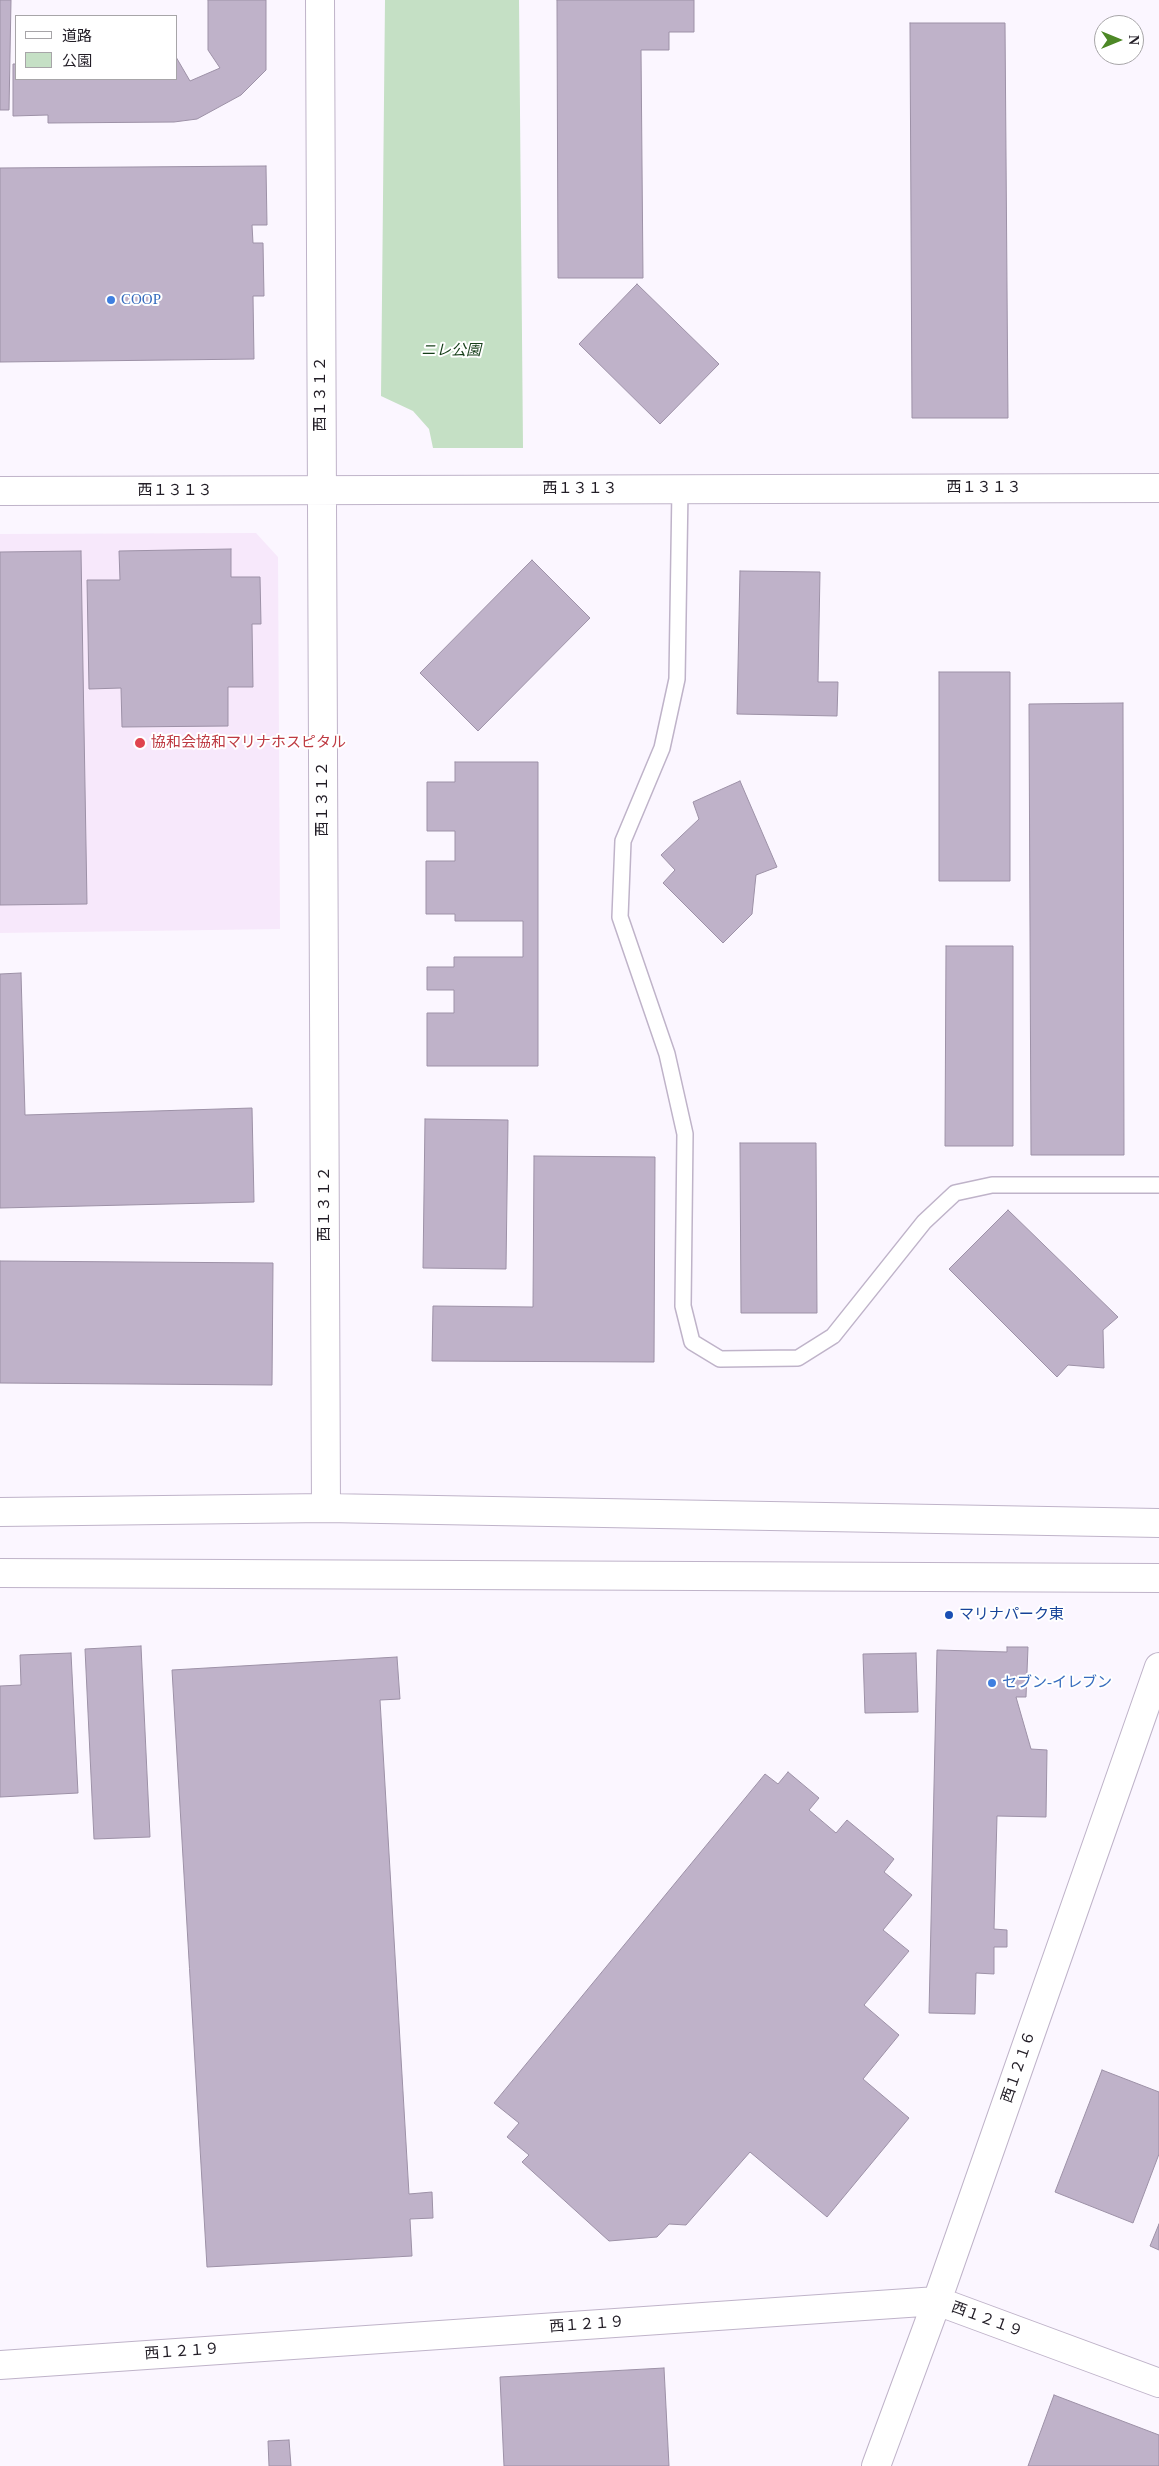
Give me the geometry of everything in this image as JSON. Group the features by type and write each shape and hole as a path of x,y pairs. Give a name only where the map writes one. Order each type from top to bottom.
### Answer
{"street":[{"name":"西１３１２","path":"320,0 326,1508"},
{"name":"西１３１３","path":"0,491 1159,488"},
{"path":"0,1512 326,1508 1159,1523"},
{"path":"0,1573 1159,1578"},
{"name":"西１２１６","path":"876,2466 937,2301 1159,1668"},
{"name":"西１２１９","path":"0,2365 937,2301 1159,2383"}],"lane":[{"path":"680,489 677,679 662,748 623,841 620,917 667,1054 685,1134 683,1306 692,1342 720,1359 798,1358 833,1336 924,1222 955,1193 992,1185 1159,1185"}],"shaded area":[{"name":"協和会協和マリナホスピタル","path":"256,533 278,557 280,929 0,933 0,534"}],"green space":[{"name":"ニレ公園","path":"385,0 519,0 523,448 433,448 429,429 413,411 381,396"}],"building":[{"path":"0,0 11,0 9,110 0,110"},
{"path":"208,0 266,0 266,70 241,95 197,119 174,122 48,123 48,115 13,116 13,64 15,64 15,80 178,80 178,60 190,81 220,68 208,50"},
{"path":"557,0 694,0 694,32 669,32 669,50 641,50 643,278 558,278"},
{"path":"910,23 1005,23 1008,418 912,418"},
{"path":"266,166 267,225 252,225 253,243 263,243 264,296 253,296 254,359 0,362 0,168"},
{"path":"637,284 719,364 660,424 579,344"},
{"path":"231,549 231,577 260,577 261,624 252,624 253,687 228,687 228,726 122,727 121,688 89,689 87,580 120,580 119,551"},
{"path":"81,551 87,904 0,905 0,552"},
{"path":"532,560 590,618 478,731 420,673"},
{"path":"740,571 820,572 818,682 838,682 837,716 737,714"},
{"path":"939,672 1010,672 1010,881 939,881"},
{"path":"1123,703 1124,1155 1031,1155 1029,704"},
{"path":"455,762 538,762 538,1066 427,1066 427,1013 454,1013 454,990 427,990 427,967 454,967 454,957 523,957 523,921 455,921 455,914 426,914 426,861 455,861 455,831 427,831 427,782 455,782"},
{"path":"740,781 777,867 756,875 752,914 723,943 663,883 675,870 661,855 699,819 693,802"},
{"path":"946,946 1013,946 1013,1146 945,1146"},
{"path":"21,973 25,1115 252,1108 254,1202 0,1208 0,974"},
{"path":"425,1119 508,1120 506,1269 423,1268"},
{"path":"740,1143 816,1143 817,1313 741,1313"},
{"path":"534,1156 655,1157 654,1362 432,1361 433,1306 533,1307"},
{"path":"1008,1210 1118,1317 1103,1330 1104,1368 1068,1365 1057,1377 949,1269"},
{"path":"0,1261 273,1263 272,1385 0,1383"},
{"path":"141,1646 150,1837 94,1839 85,1649"},
{"path":"1007,1647 1028,1647 1026,1697 1016,1697 1031,1749 1047,1750 1046,1817 997,1816 994,1929 1007,1930 1007,1947 994,1947 994,1974 976,1973 975,2014 929,2013 937,1650 1007,1652"},
{"path":"71,1653 78,1793 0,1797 0,1686 21,1685 20,1655"},
{"path":"916,1653 918,1712 865,1713 863,1654"},
{"path":"397,1657 400,1699 380,1700 409,2194 432,2192 433,2218 410,2219 412,2256 207,2267 172,1670"},
{"path":"788,1772 819,1798 809,1810 836,1833 847,1820 894,1859 884,1872 912,1895 883,1930 909,1951 864,2005 899,2035 863,2079 909,2118 827,2217 750,2152 686,2225 669,2224 657,2237 609,2241 522,2162 529,2155 507,2137 519,2123 494,2103 765,1774 778,1784"},
{"path":"1102,2070 1159,2092 1159,2154 1133,2223 1055,2192"},
{"path":"1159,2224 1159,2250 1150,2246"},
{"path":"664,2368 669,2466 504,2466 500,2377"},
{"path":"1054,2395 1159,2435 1159,2466 1028,2466"},
{"path":"289,2440 291,2466 269,2466 268,2441"}],"place":[{"name":"COOP","path":"111,300"},
{"name":"協和会協和マリナホスピタル","path":"140,743"},
{"name":"マリナパーク東","path":"949,1615"},
{"name":"セブン-イレブン","path":"992,1683"}]}
